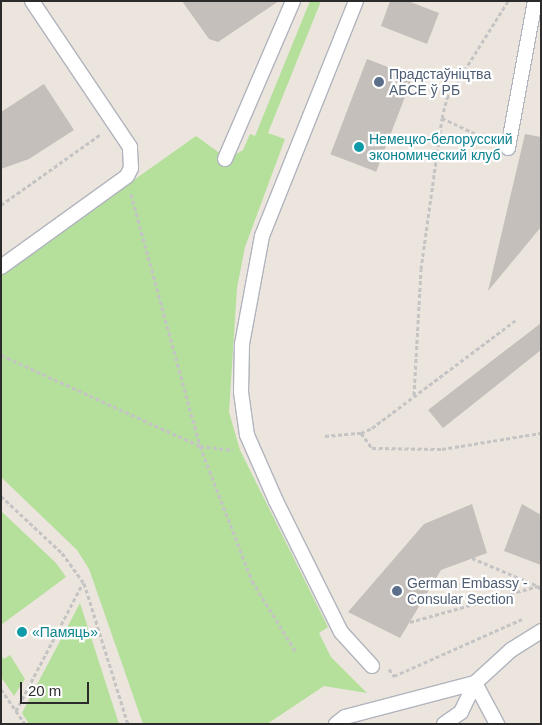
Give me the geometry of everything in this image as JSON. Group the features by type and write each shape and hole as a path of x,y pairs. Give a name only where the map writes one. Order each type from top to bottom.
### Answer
{"lane":[{"path":"1,267 127,176 131,168 130,147 32,1"},
{"path":"225,159 293,1"},
{"path":"356,1 262,236 242,344 242,392 247,435 341,632 378,664"},
{"path":"508,148 535,1"},
{"path":"444,724 461,712 475,684 511,650 541,631"},
{"path":"336,724 345,717 475,684"},
{"path":"475,684 497,724"}],"path":[{"path":"414,395 421,269 442,118 447,98 508,1"},
{"path":"442,118 508,148"},
{"path":"1,205 114,124"},
{"path":"127,176 200,446 252,581 296,652"},
{"path":"325,436 361,432 516,320"},
{"path":"1,355 200,446 254,451"},
{"path":"361,432 372,448 442,449 541,433"},
{"path":"1,496 62,553 84,583 128,724"},
{"path":"472,558 538,586 541,590"},
{"path":"16,711 84,583"},
{"path":"410,622 538,586"},
{"path":"378,664 394,676 524,618"},
{"path":"1,689 24,724"}],"green space":[{"path":"310,1 321,1 268,133 285,139 245,247 237,288 229,412 240,450 328,627 319,633 331,657 367,693 324,686 267,724 143,724 89,569 77,550 1,477 1,274 196,136 228,159 243,150 250,134 255,136"},
{"path":"1,511 56,563 66,577 1,625"},
{"path":"80,603 119,724 29,724 22,713"},
{"path":"1,655 4,659 10,655 25,679 14,696 1,677"}],"building":[{"path":"182,1 279,1 218,42 209,39"},
{"path":"390,1 408,1 439,13 427,44 381,26"},
{"path":"367,59 413,77 376,172 330,154"},
{"path":"44,84 74,130 29,159 1,169 1,112"},
{"path":"525,134 541,137 541,227 488,291"},
{"path":"541,323 541,350 443,428 428,410"},
{"name":"German Embassy - Consular Section","path":"472,504 487,553 441,570 400,638 348,612 424,524"},
{"path":"522,504 541,515 541,565 504,551"}],"place":[{"name":"Прадстаўніцтва АБСЕ ў РБ","path":"379,82"},
{"name":"Немецко-белорусский экономический клуб","path":"359,147"},
{"name":"German Embassy - Consular Section","path":"397,591"},
{"name":"«Памяць»","path":"22,632"}]}
